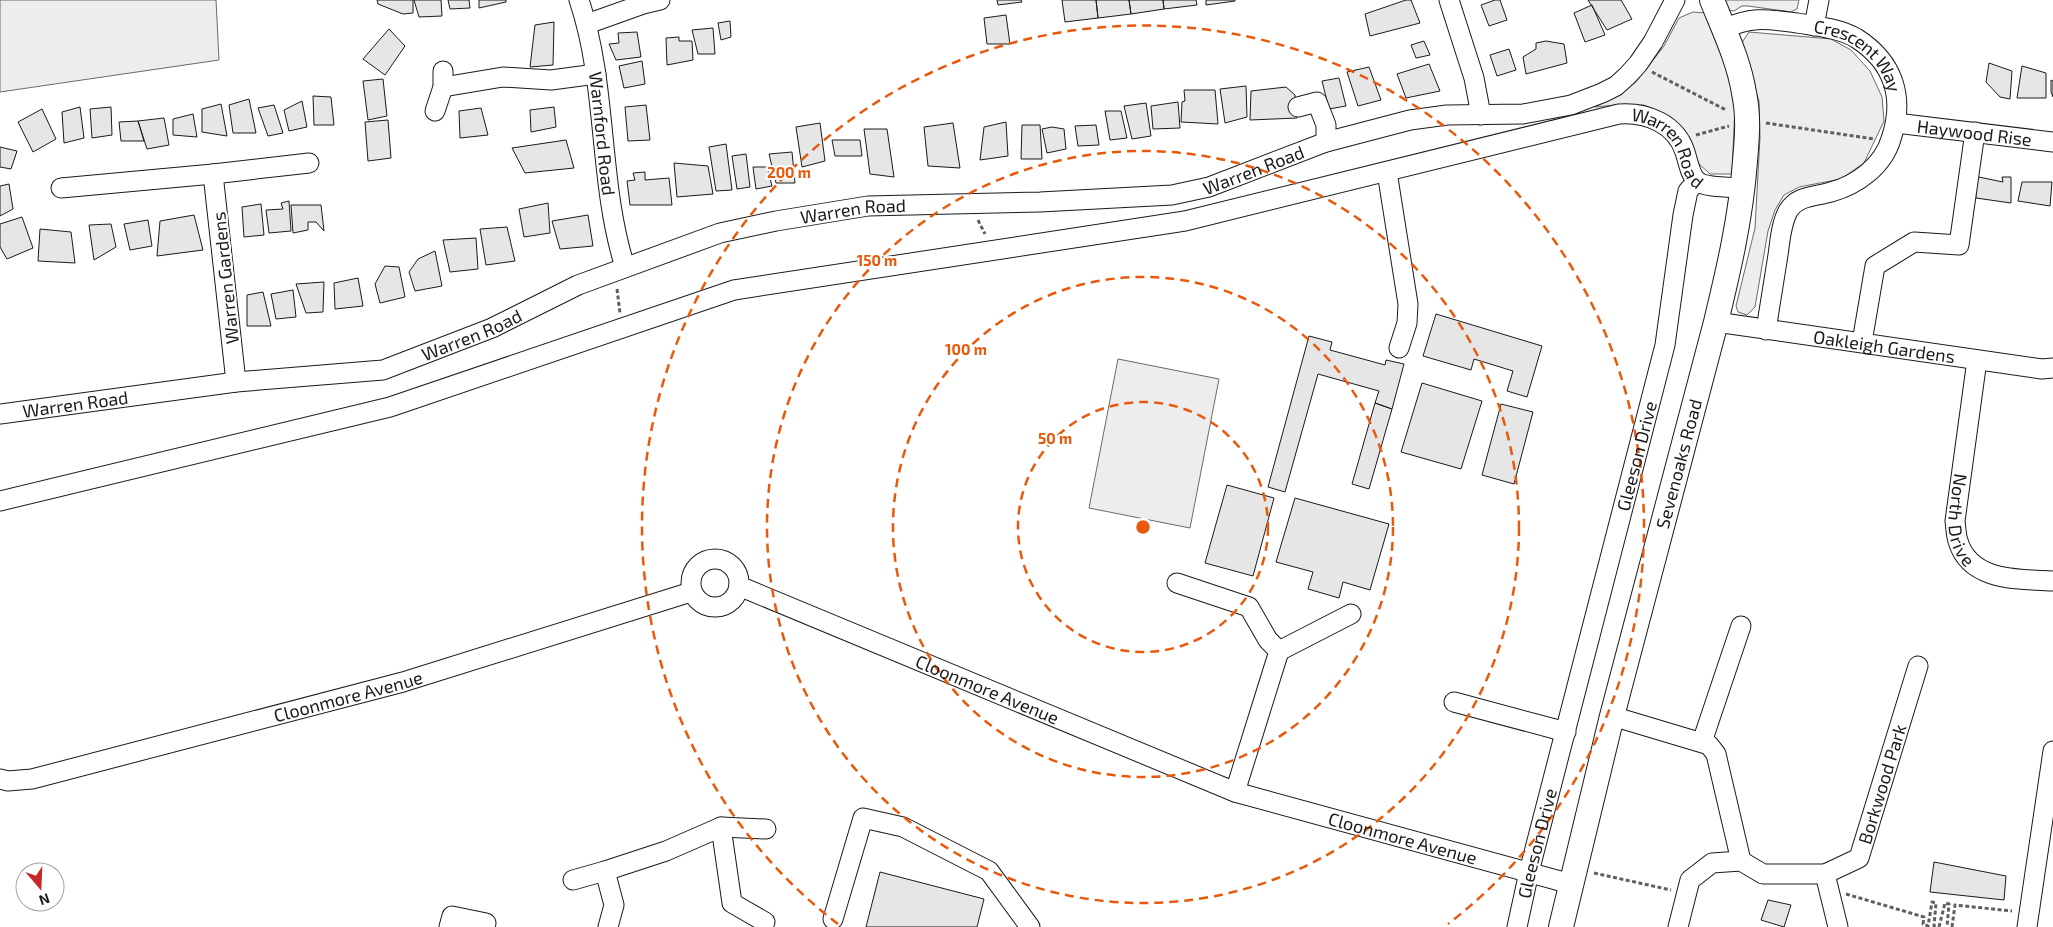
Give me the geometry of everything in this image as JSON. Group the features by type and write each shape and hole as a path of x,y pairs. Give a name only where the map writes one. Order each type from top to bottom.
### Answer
{"main road":[{"name":"Sevenoaks Road","path":"1561,927 1612,716 1736,240 1743,188 1748,120 1742,82 1712,0"}],"street":[{"name":"Warnford Road","path":"578,0 587,24 596,74 620,269"},
{"path":"1449,0 1474,78 1481,115"},
{"name":"Warren Road","path":"0,414 236,382 383,370 492,328 578,285 620,269 720,233 776,221 868,206 1040,202 1172,196 1209,187 1326,142 1410,120 1448,115 1523,114 1571,105 1616,86 1638,64 1666,21 1675,0"},
{"path":"1814,26 1819,0"},
{"path":"587,24 649,1"},
{"name":"Crescent Way","path":"1724,29 1739,22 1753,19 1814,26 1855,38 1876,54 1884,64 1890,74 1897,96 1896,123 1891,142 1874,167 1862,178 1847,187 1830,193 1805,197 1796,202 1789,211 1784,220 1766,330"},
{"path":"435,111 443,79 503,77 551,80 596,74"},
{"path":"1298,107 1317,102 1326,125 1326,142"},
{"name":"Warren Road","path":"0,501 390,406 734,290 1185,221 1619,114 1648,116 1665,126 1679,140 1697,181 1707,185 1743,188"},
{"name":"Haywood Rise","path":"1896,123 2053,142"},
{"path":"1862,342 1875,266 1914,242 1959,244 1975,132"},
{"path":"61,188 309,163"},
{"path":"1387,172 1408,304 1407,323 1400,348"},
{"name":"Warren Gardens","path":"213,174 236,382"},
{"name":"Gleeson Drive","path":"1516,927 1665,346 1683,215 1688,191 1697,181"},
{"name":"Oakleigh Gardens","path":"1716,322 2042,369 2053,368"},
{"name":"North Drive","path":"1977,360 1955,522 1958,542 1968,559 1982,570 2000,578 2053,581"},
{"path":"715,559 730,564 739,578 739,586 732,601 718,608 702,604 691,592 691,576 700,563 715,559"},
{"path":"1177,583 1249,607 1268,640 1279,651"},
{"name":"Cloonmore Avenue","path":"739,586 1235,792 1529,872 1573,876"},
{"name":"Cloonmore Avenue","path":"0,779 8,781 32,779 403,682 691,592"},
{"path":"1235,792 1279,651 1351,614"},
{"path":"1702,742 1741,626"},
{"name":"Borkwood Park","path":"1741,861 1763,874 1827,881 1859,858 1918,666"},
{"path":"1454,702 1566,732"},
{"path":"1612,716 1702,742 1709,745 1716,754 1741,861 1712,863 1690,880 1678,927"},
{"path":"2028,920 2053,751"},
{"path":"833,919 863,818 903,827 989,871 1030,927"},
{"path":"721,827 732,903 765,922"},
{"path":"573,880 666,851 721,827 766,829"},
{"path":"605,871 614,905 608,927"},
{"path":"1827,881 1838,927"},
{"path":"449,927 452,916 486,923"}],"path":[{"path":"1638,64 1748,120 1891,142"},
{"path":"1679,140 1748,120"},
{"path":"969,204 995,251"},
{"path":"620,269 622,328"},
{"path":"1573,876 1686,894"},
{"path":"1827,881 1924,917 1923,924 1928,926 1932,902 1936,903 1934,926 1938,927 1945,903 2028,920"},
{"path":"1947,927 1949,904"},
{"path":"1952,927 1955,905"}],"shaded area":[{"path":"0,0 216,0 219,60 0,92"},
{"path":"1721,0 1799,0 1797,9 1791,12 1748,6 1742,6 1734,11 1728,10"},
{"path":"1693,12 1705,13 1724,60 1735,104 1732,174 1710,174 1699,164 1690,141 1680,126 1663,113 1644,105 1595,107 1618,95 1636,82 1664,46 1679,18"},
{"path":"1749,32 1831,39 1851,50 1870,71 1882,97 1884,121 1864,163 1841,179 1799,187 1784,195 1775,210 1768,231 1755,307 1747,315 1738,312 1736,306 1755,228 1760,137 1759,101 1741,44"},
{"path":"1118,359 1219,379 1190,528 1089,508"}],"building":[{"path":"377,0 413,0 413,13 403,14 378,4"},
{"path":"414,0 441,0 442,16 419,17"},
{"path":"448,0 469,0 470,8 450,9"},
{"path":"479,0 506,0 506,2 479,8"},
{"path":"997,0 1021,0 1022,2 998,5"},
{"path":"1062,0 1096,0 1098,18 1065,22"},
{"path":"1096,0 1129,0 1131,14 1098,18"},
{"path":"1129,0 1163,0 1164,9 1131,14"},
{"path":"1163,0 1196,0 1197,5 1164,9"},
{"path":"1206,0 1235,0 1235,1 1206,5"},
{"path":"1411,0 1420,23 1370,36 1365,14"},
{"path":"1500,0 1507,20 1489,26 1481,5"},
{"path":"1588,0 1621,0 1632,19 1607,30"},
{"path":"1592,5 1605,35 1585,42 1574,13"},
{"path":"1006,15 1010,44 987,44 984,18"},
{"path":"730,21 731,37 721,40 718,23"},
{"path":"554,22 553,65 530,67 535,25"},
{"path":"713,28 715,54 698,54 692,30"},
{"path":"389,29 405,46 385,75 363,59"},
{"path":"637,32 641,57 616,60 609,44 619,43 618,33"},
{"path":"679,37 679,41 692,41 693,60 667,65 666,38"},
{"path":"1424,41 1430,55 1416,58 1411,45"},
{"path":"1546,41 1564,44 1567,63 1526,74 1523,57 1536,49 1536,43"},
{"path":"1509,49 1516,70 1497,76 1490,55"},
{"path":"642,61 645,84 624,88 619,66"},
{"path":"1989,63 2012,71 2010,99 2000,97 1986,82"},
{"path":"1429,64 1440,91 1406,98 1397,74"},
{"path":"2022,66 2046,73 2046,98 2017,98"},
{"path":"1369,67 1381,100 1358,106 1347,72"},
{"path":"1339,78 1346,106 1329,109 1322,81"},
{"path":"383,79 387,116 368,120 363,81"},
{"path":"2051,80 2053,81 2053,97 2051,92"},
{"path":"1246,86 1247,117 1225,123 1220,89"},
{"path":"1286,87 1295,95 1297,118 1250,120 1251,91"},
{"path":"1184,90 1215,90 1218,124 1181,122 1182,102 1185,101"},
{"path":"313,96 331,97 334,125 314,125"},
{"path":"249,99 256,133 233,133 229,105"},
{"path":"302,101 307,127 289,131 284,110"},
{"path":"1178,102 1180,128 1153,129 1151,106"},
{"path":"1146,103 1151,136 1132,139 1124,106"},
{"path":"221,104 227,136 202,132 202,109"},
{"path":"274,105 283,133 268,136 258,108"},
{"path":"646,105 650,140 628,141 625,107"},
{"path":"80,107 84,138 64,143 62,112"},
{"path":"111,107 112,135 92,138 90,109"},
{"path":"554,107 556,127 531,132 530,110"},
{"path":"481,108 488,135 460,138 459,111"},
{"path":"42,109 56,139 33,152 18,122"},
{"path":"1105,111 1121,111 1127,138 1110,140"},
{"path":"193,114 197,137 173,135 173,119"},
{"path":"164,118 169,145 147,149 138,121"},
{"path":"388,120 391,158 368,161 365,122"},
{"path":"138,121 144,141 121,141 119,122"},
{"path":"1006,122 1008,156 980,160 984,127"},
{"path":"820,123 825,161 802,167 796,127"},
{"path":"953,123 960,168 928,166 924,127"},
{"path":"1022,125 1040,125 1042,159 1021,159"},
{"path":"1096,125 1099,145 1078,146 1075,126"},
{"path":"1052,127 1064,129 1066,149 1047,153 1042,129"},
{"path":"864,129 887,129 894,177 870,174"},
{"path":"566,140 574,168 525,173 512,148"},
{"path":"832,140 860,140 862,156 835,156"},
{"path":"726,144 732,190 716,191 709,147"},
{"path":"0,147 17,151 11,169 0,167"},
{"path":"792,152 795,183 776,183 769,154"},
{"path":"746,154 750,187 737,189 732,156"},
{"path":"674,163 708,166 713,194 677,197"},
{"path":"753,167 767,167 772,186 756,189"},
{"path":"645,172 645,180 669,178 672,205 630,205 627,181 635,180 633,173"},
{"path":"1974,176 2003,182 2002,177 2011,177 2011,203 1976,198"},
{"path":"2022,182 2052,182 2050,206 2018,201"},
{"path":"9,184 13,209 0,216 0,186"},
{"path":"289,201 291,231 269,233 266,210 283,209 281,203"},
{"path":"548,203 550,233 524,237 519,209"},
{"path":"261,204 264,235 244,237 242,207"},
{"path":"291,205 321,205 324,231 316,222 308,222 308,230 293,233"},
{"path":"194,215 203,250 157,256 160,221"},
{"path":"588,215 593,246 560,249 552,221"},
{"path":"22,217 33,248 7,259 0,247 0,224"},
{"path":"148,220 152,246 130,250 124,224"},
{"path":"111,224 116,247 94,260 89,225"},
{"path":"507,227 515,261 486,265 480,229"},
{"path":"40,229 71,232 75,263 38,261"},
{"path":"476,238 478,269 450,272 443,240"},
{"path":"435,251 442,286 415,291 409,272 418,259"},
{"path":"385,266 399,267 405,297 380,303 375,284"},
{"path":"358,278 363,306 335,309 334,283"},
{"path":"324,282 323,312 306,313 296,284"},
{"path":"293,290 296,317 276,319 271,294"},
{"path":"263,292 271,326 247,326 247,295"},
{"path":"1436,314 1542,346 1527,397 1507,391 1513,371 1474,359 1471,370 1423,356"},
{"path":"1309,336 1332,342 1330,350 1385,365 1386,360 1404,364 1392,409 1375,403 1379,391 1318,374 1285,492 1268,487"},
{"path":"1422,383 1482,401 1461,469 1401,452"},
{"path":"1375,403 1392,409 1369,489 1352,484"},
{"path":"1501,404 1533,412 1514,484 1482,475"},
{"path":"1227,485 1274,498 1253,576 1205,563"},
{"path":"1295,498 1389,524 1370,590 1343,582 1339,598 1308,589 1313,572 1276,562"},
{"path":"1934,862 2006,876 2004,900 1930,892"},
{"path":"880,872 984,899 977,927 866,927"},
{"path":"1768,900 1791,905 1784,927 1761,920"}]}
